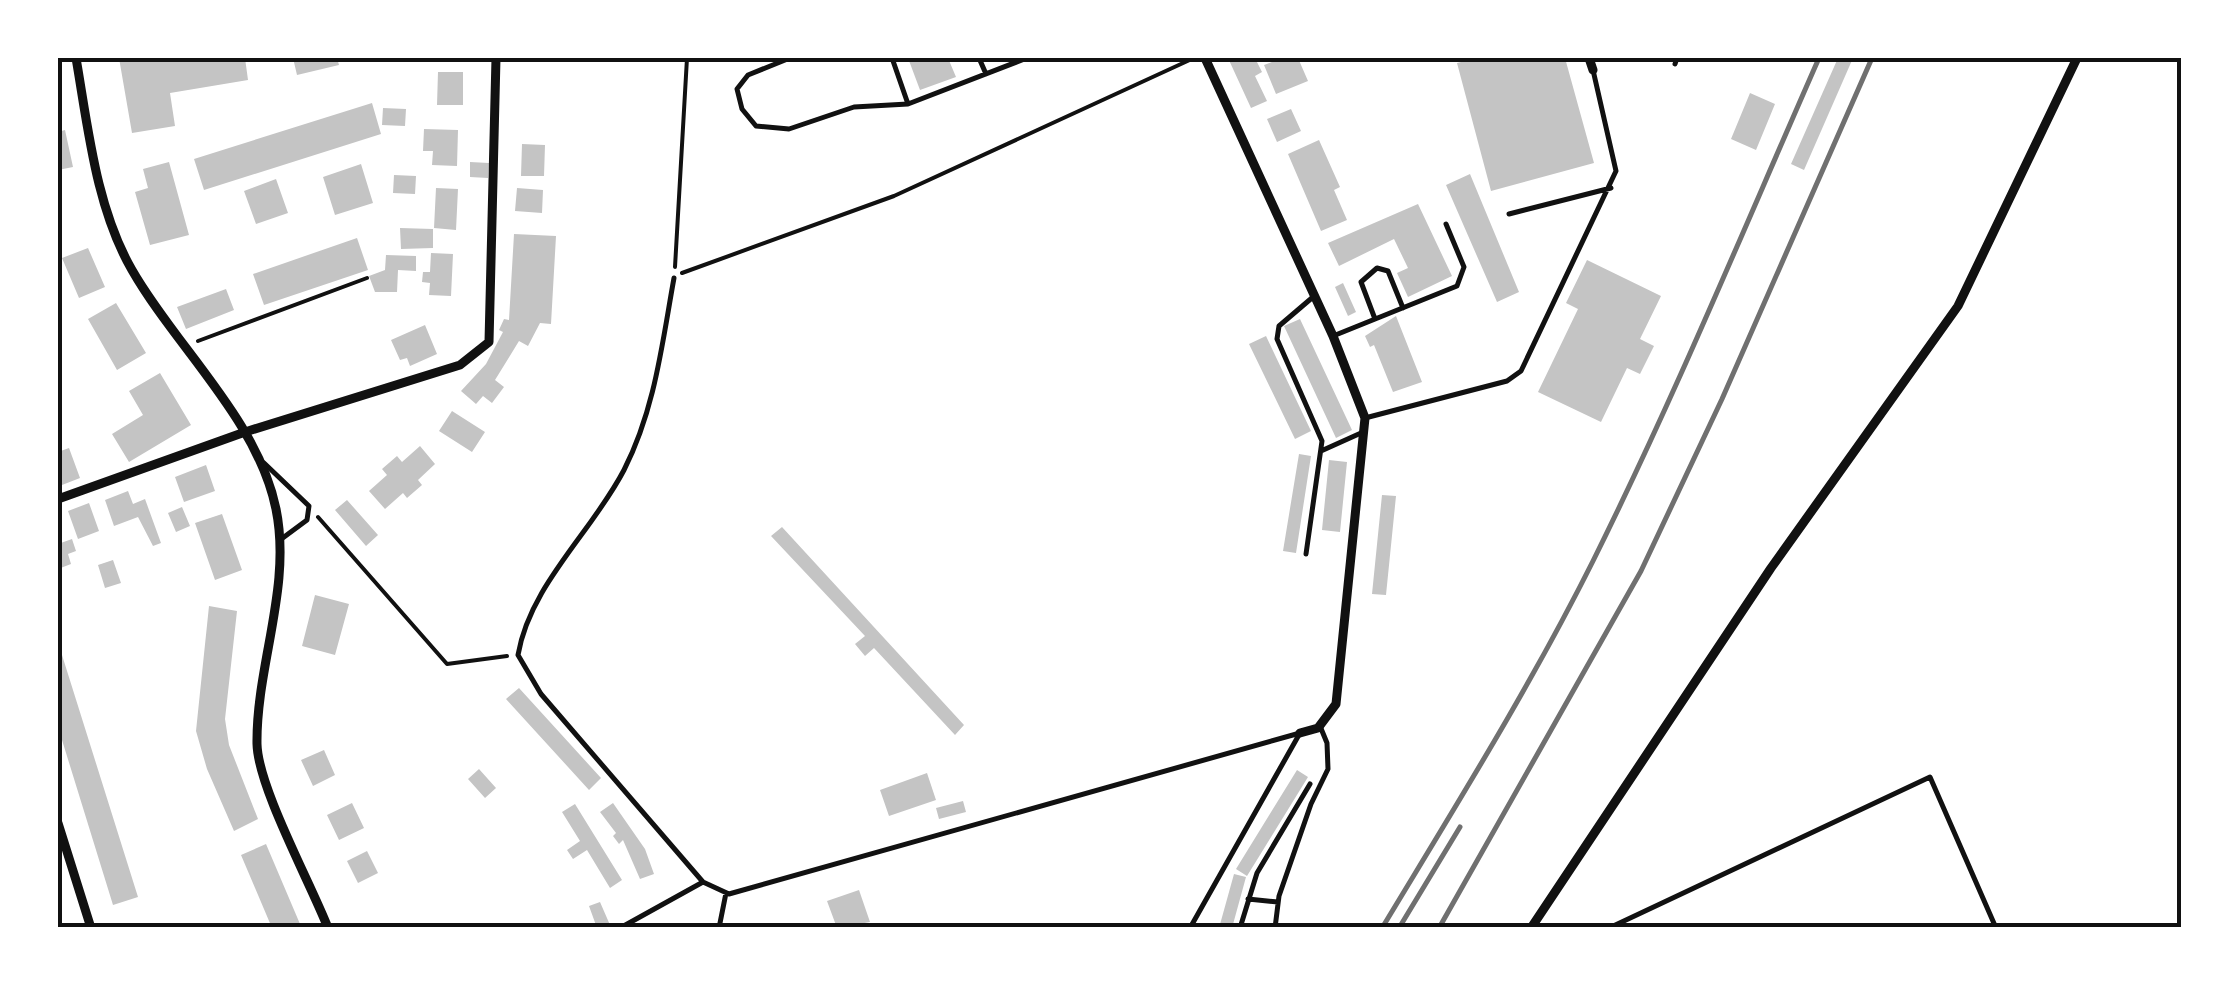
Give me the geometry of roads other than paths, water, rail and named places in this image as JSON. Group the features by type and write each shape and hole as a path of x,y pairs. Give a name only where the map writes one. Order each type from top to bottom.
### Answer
{"street":[{"path":"76,58 114,231 132,269 246,432 276,510 276,599 257,744 267,782 328,928"},
{"path":"58,500 246,432 460,365 489,342 496,58"},
{"path":"1205,58 1333,336 1364,418 1336,704 1320,726 1300,733"},
{"path":"1589,58 1592,70"},
{"path":"1531,928 1771,568 1958,306 2078,58"},
{"path":"58,823 91,928"}],"lane":[{"path":"790,58 748,75 737,90 742,109 756,126 788,129 854,107 908,104 1027,58"},
{"path":"892,58 908,104"},
{"path":"980,58 986,74"},
{"path":"1364,418 1507,381 1521,371 1611,188 1615,155 1592,70"},
{"path":"1508,214 1611,188"},
{"path":"1333,336 1449,291 1463,279 1464,267 1446,224"},
{"path":"1376,319 1360,282 1377,268 1388,271 1404,308"},
{"path":"674,278 652,406 624,469 523,624 518,655 541,694 702,882 726,894 1300,733"},
{"path":"1306,554 1322,441 1277,339 1279,326 1313,297"},
{"path":"1320,452 1364,432"},
{"path":"258,458 308,506 307,520 278,542"},
{"path":"1276,928 1278,902 1328,769 1329,754 1320,726"},
{"path":"1190,928 1300,733"},
{"path":"1609,928 1930,776 1996,928"},
{"path":"1240,928 1257,872 1310,784"},
{"path":"1306,792 1316,794"},
{"path":"620,928 702,882"},
{"path":"719,928 726,894"},
{"path":"1248,899 1278,902"}],"railway":[{"path":"1382,928 1518,701 1593,561 1681,374 1819,58"},
{"path":"1439,928 1641,571 1722,399 1872,58"},
{"path":"1399,928 1460,827"}]}
